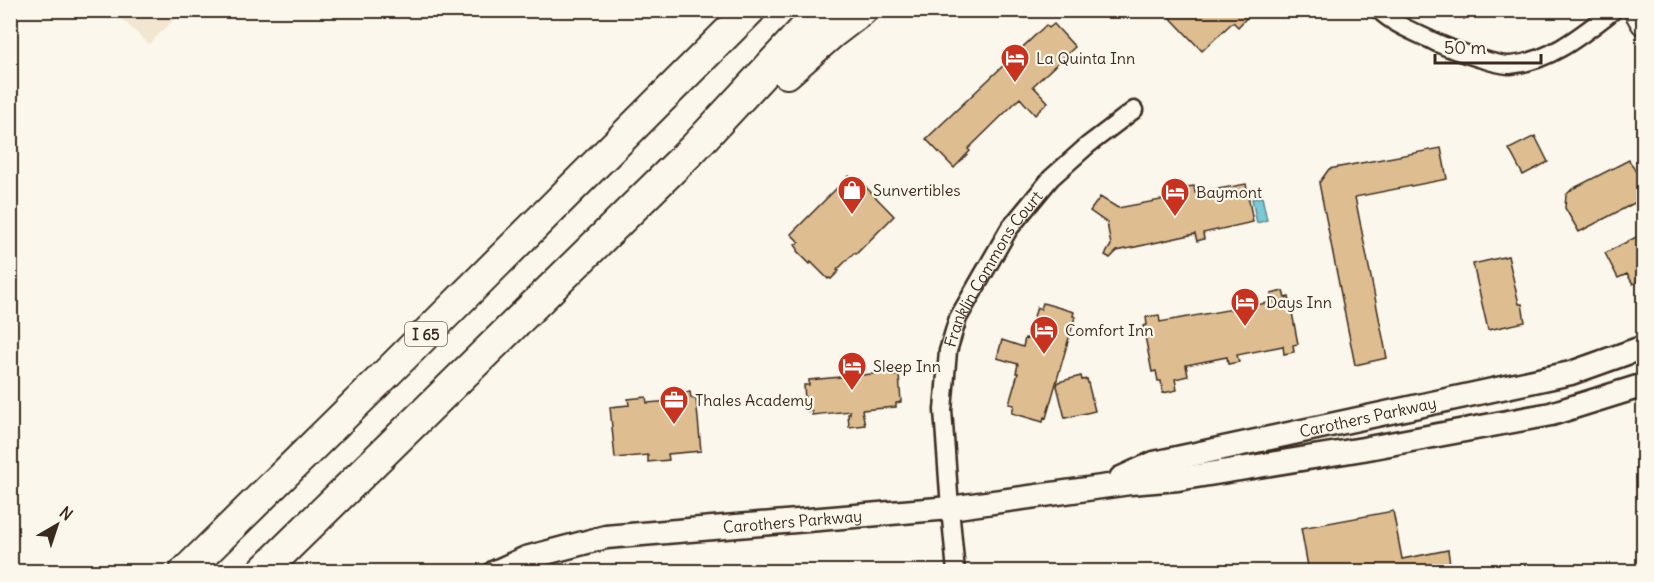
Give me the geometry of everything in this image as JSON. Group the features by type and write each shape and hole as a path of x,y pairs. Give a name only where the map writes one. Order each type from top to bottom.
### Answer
{"highway":[{"path":"666,94 732,10"},
{"name":"I 65","path":"185,572 750,10"},
{"path":"262,572 694,148 822,10"},
{"path":"694,148 776,83 832,33 862,10"}],"main road":[{"path":"1637,10 1644,22"},
{"name":"Carothers Parkway","path":"1094,489 1154,463 1571,373 1644,347"},
{"name":"Carothers Parkway","path":"495,572 526,558 606,537 950,508 1130,483 1178,479 1551,414 1644,385"},
{"path":"1409,408 1416,439"}],"street":[{"path":"1379,10 1405,28 1447,47 1507,66 1537,59 1555,51 1614,10"},
{"name":"Franklin Commons Court","path":"956,572 943,410 948,351 958,318 1009,229 1051,178 1088,145 1134,110"}],"shaded area":[{"path":"113,11 183,11 149,44"}],"water":[{"path":"1262,197 1267,220 1257,223 1252,199"}],"building":[{"path":"1163,10 1254,10 1238,27 1233,22 1202,51"},
{"path":"1458,10 1477,10 1464,19"},
{"path":"1054,24 1075,47 1033,86 1048,102 1035,115 1020,98 968,149 970,151 954,168 926,139 1046,25 1049,28"},
{"path":"1535,136 1548,162 1523,175 1509,149"},
{"path":"1441,148 1447,179 1355,197 1387,358 1355,365 1319,183 1329,169"},
{"path":"1629,160 1644,186 1644,198 1579,232 1565,208 1566,195 1572,189"},
{"path":"849,176 857,184 860,181 894,216 837,270 839,271 831,279 828,279 797,251 795,245 799,242 791,234"},
{"name":"Baymont","path":"1246,184 1253,222 1203,233 1204,239 1197,241 1195,234 1117,251 1110,258 1105,255 1111,245 1107,223 1090,211 1100,197 1118,208 1188,195 1187,187 1194,186 1195,193"},
{"path":"1644,233 1644,279 1633,284 1627,274 1618,278 1605,253"},
{"path":"1508,256 1525,322 1488,330 1473,264"},
{"path":"1283,291 1285,298 1289,297 1298,344 1293,345 1294,352 1284,354 1283,346 1237,355 1239,362 1228,364 1227,357 1186,365 1188,376 1175,379 1177,390 1163,393 1156,371 1152,372 1143,326 1147,325 1146,317 1159,315 1160,322 1273,302 1271,294"},
{"path":"1043,303 1074,312 1075,317 1043,422 1012,413 1014,405 1009,404 1018,373 1016,373 1018,364 997,358 1002,340 1023,347 1037,307 1041,309"},
{"path":"893,372 893,376 899,375 901,402 896,403 896,407 862,410 865,425 849,427 848,414 850,411 812,415 812,411 807,411 806,404 801,404 801,400 805,400 804,385 809,385 809,380"},
{"path":"1081,376 1082,380 1087,379 1095,411 1065,418 1058,382"},
{"path":"690,392 691,398 696,398 701,451 668,454 669,460 648,462 648,455 615,458 610,407 629,405 628,399 646,397 647,403 671,401 671,394"},
{"path":"1393,511 1402,559 1448,550 1451,572 1309,572 1301,528"}],"place":[{"name":"La Quinta Inn","path":"1015,84"},
{"name":"Sunvertibles","path":"852,216"},
{"name":"Baymont","path":"1175,218"},
{"name":"Days Inn","path":"1245,328"},
{"name":"Comfort Inn","path":"1044,356"},
{"name":"Sleep Inn","path":"852,392"},
{"name":"Thales Academy","path":"674,426"}]}
